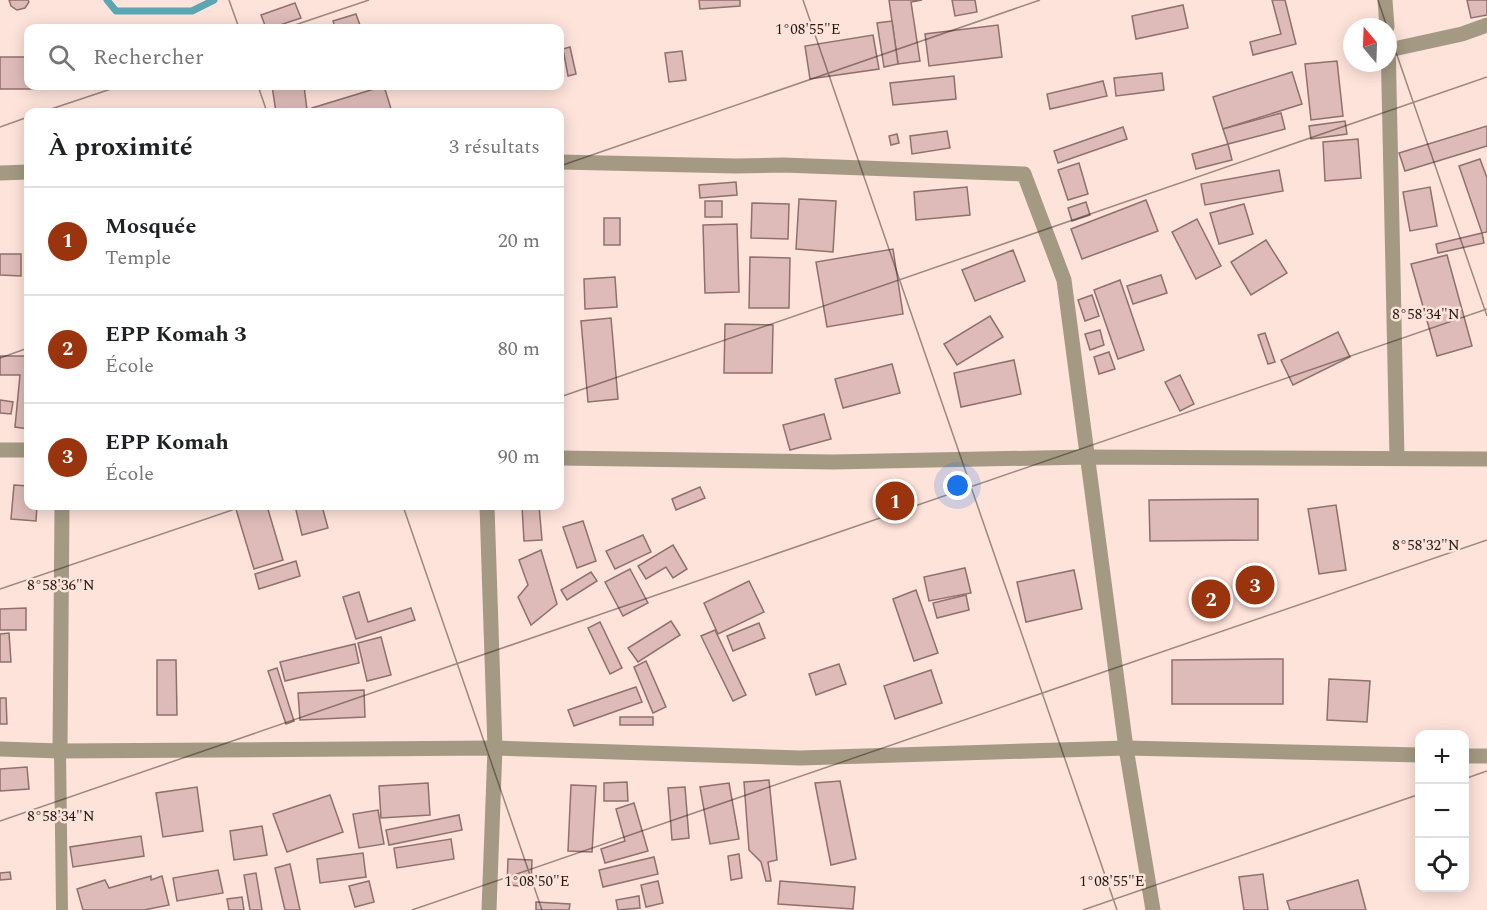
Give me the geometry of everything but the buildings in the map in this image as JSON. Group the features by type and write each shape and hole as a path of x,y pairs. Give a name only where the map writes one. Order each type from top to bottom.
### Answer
{"street":[{"path":"1385,0 1386,18"},
{"path":"1397,44 1462,33 1487,25"},
{"path":"1389,72 1397,458"},
{"path":"564,162 783,165 1024,174 1064,280 1126,748 1153,910"},
{"path":"0,173 24,172"},
{"path":"0,450 24,450"},
{"path":"564,458 833,462 1087,457 1487,459"},
{"path":"60,751 62,510"},
{"path":"487,510 495,748 489,910"},
{"path":"0,749 60,751 495,748 800,758 1126,748 1415,755"},
{"path":"1469,756 1487,756"}],"lane":[{"path":"60,751 62,910"}],"waterway":[{"path":"107,0 116,11 192,11 214,0"}],"place":[{"name":"Mosquée","path":"895,501"},
{"name":"EPP Komah","path":"1255,585"},
{"name":"EPP Komah 3","path":"1211,599"}]}
